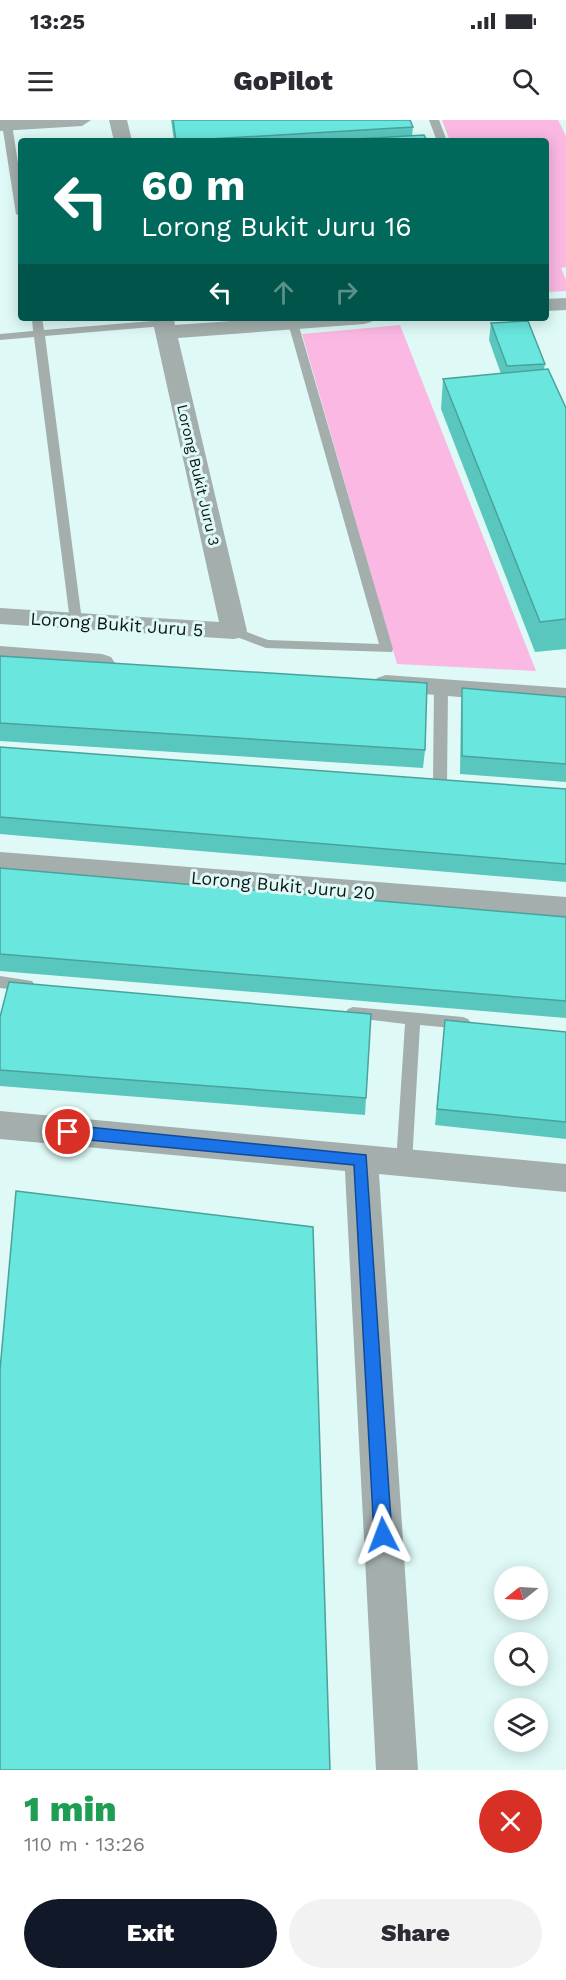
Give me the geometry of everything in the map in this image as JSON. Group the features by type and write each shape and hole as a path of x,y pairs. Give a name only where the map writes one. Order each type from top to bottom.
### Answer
{"street":[{"path":"4,124 82,120"},
{"path":"118,120 122,138"},
{"path":"549,305 566,304"},
{"path":"164,324 321,321"},
{"name":"Lorong Bukit Juru 3","path":"164,324 234,632"},
{"name":"Lorong Bukit Juru 5","path":"0,616 234,632"},
{"path":"0,655 131,665"},
{"path":"357,682 566,697"},
{"name":"Lorong Bukit Juru 20","path":"0,863 566,908"},
{"path":"0,1125 566,1178"},
{"path":"361,1159 397,1770"}],"lane":[{"path":"434,120 441,138"},
{"path":"4,124 18,198"},
{"path":"37,321 76,621"},
{"path":"234,632 266,644 387,649 293,323"},
{"path":"0,337 164,324"},
{"path":"439,783 441,689"},
{"path":"0,982 47,986"},
{"path":"342,1012 484,1025"},
{"path":"404,1163 413,1019"}],"shaded area":[{"path":"442,120 558,120 566,136 566,267 561,268 566,280 566,291 549,292 549,138 449,138"},
{"path":"400,325 536,671 397,664 302,334"}],"building":[{"path":"173,120 410,120 413,127 227,138 176,138"},
{"path":"424,135 426,138 373,138"},
{"path":"528,321 545,364 507,366 491,323"},
{"path":"548,369 566,408 566,619 540,622 443,379"},
{"path":"0,656 427,683 425,750 0,723"},
{"path":"462,688 566,697 566,764 462,756"},
{"path":"0,747 566,789 566,864 0,817"},
{"path":"0,868 566,917 566,1001 0,954"},
{"path":"9,982 371,1014 366,1098 0,1070 0,1017"},
{"path":"445,1020 566,1032 566,1122 437,1109"},
{"path":"16,1191 313,1227 330,1770 0,1770 0,1370"}],"route":[{"path":"68,1132 361,1159 383,1535"}]}
